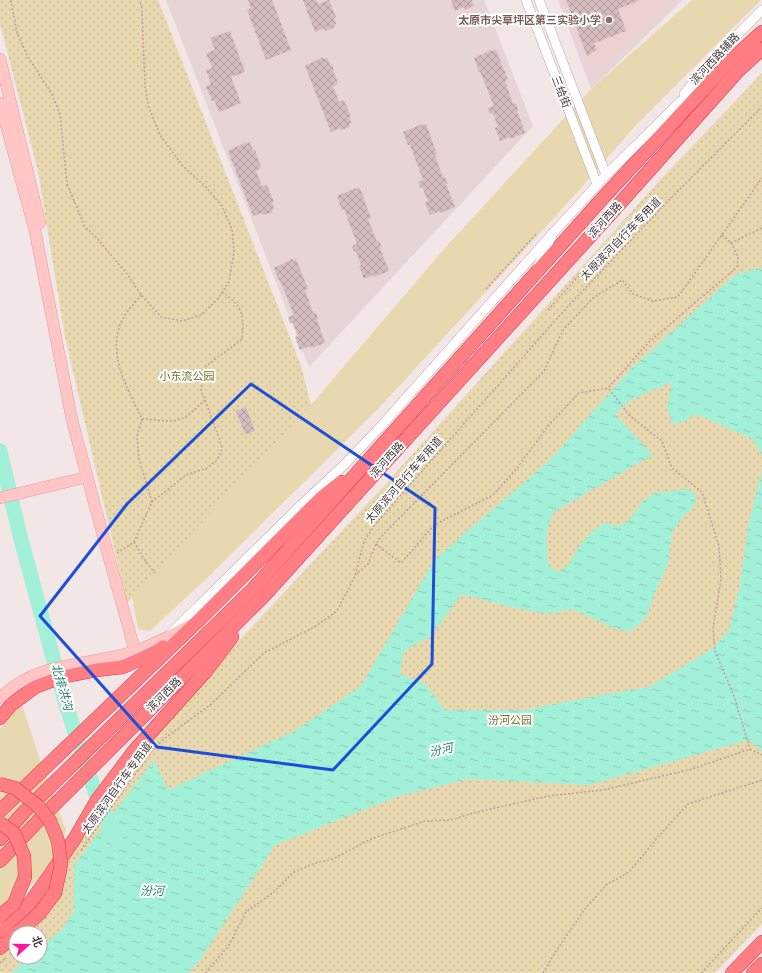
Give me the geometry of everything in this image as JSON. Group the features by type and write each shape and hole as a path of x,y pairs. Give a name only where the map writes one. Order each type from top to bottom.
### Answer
{"highway":[{"name":"滨河西路","path":"0,839 43,794 253,589 602,199 729,62 762,32"},
{"name":"滨河西路","path":"0,861 134,724 262,598 738,71 762,48"},
{"path":"0,810 197,622 321,498 377,451"},
{"path":"0,931 29,904 72,852 97,800 134,751 208,670 262,598"},
{"path":"0,718 12,704 35,687 62,677 97,670 121,661 156,652 197,622"},
{"path":"0,784 15,788 38,806 50,821 58,841 61,865 55,893 39,914 27,925"},
{"path":"0,823 14,833 24,856 25,877 14,904 0,916"},
{"path":"0,948 8,941"},
{"path":"732,973 762,942"},
{"path":"753,973 762,964"}],"main road":[{"path":"0,59 33,189 43,236 50,305"},
{"path":"0,103 35,231 72,420 135,651"},
{"path":"0,498 87,477"},
{"path":"0,698 16,684 35,675 63,666 121,661 135,651 197,622"}],"street":[{"name":"三给街","path":"526,0 597,184"},
{"name":"三给街","path":"539,0 606,175"},
{"name":"滨河西路辅路","path":"671,111 703,70 762,10"},
{"path":"166,637 344,465 382,425 597,184 681,101 729,62"},
{"path":"533,276 553,233"},
{"path":"321,498 344,465"}],"path":[{"path":"11,0 17,33 28,57 52,94 60,114 67,184 85,227 97,238 130,278 141,295 161,317 182,321 202,314 217,300 229,282 234,251 232,229 222,206 204,185 183,166 161,137 149,108 145,86 142,10 140,0"},
{"name":"太原滨河自行车专用道","path":"72,852 151,752 165,738 210,705 264,653 316,626 337,611 355,576 364,541 377,522 570,304 676,193 762,107"},
{"path":"355,576 368,564 376,544 382,536 544,371 563,330 593,298 622,280 633,294 653,301 678,298 762,178"},
{"path":"731,243 762,228"},
{"path":"486,288 536,234"},
{"path":"376,544 401,563 434,525 492,495 517,468 549,425 579,393 608,388 649,342 737,268 738,257 731,243 722,235"},
{"path":"548,310 584,270"},
{"path":"116,554 134,542 152,502 186,475 207,468 217,460 222,449 201,391 205,367 242,339 242,311 235,302 223,292"},
{"path":"141,295 128,311 120,325 116,342 117,355 122,377 142,419 137,436 139,459 152,502"},
{"path":"608,388 630,416 662,441 672,468 702,492 719,546 721,579 713,628 715,651 734,696 750,749"},
{"path":"142,419 174,420 187,416 205,400"},
{"path":"134,542 146,562 155,573"},
{"path":"205,973 228,947 246,912 274,892 294,872 315,863 333,859 371,839 425,821 451,820 473,812 548,796 603,790 692,769 750,749 762,755"},
{"path":"543,973 556,950 585,909 606,884 629,872 688,804 762,780"},
{"path":"701,973 762,908"}],"highlighted area":[{"path":"251,384 435,508 432,664 333,770 157,747 40,616 127,504"}],"shaded area":[{"path":"166,0 484,0 533,126 309,367"},
{"path":"558,0 683,0 591,89"},
{"path":"563,0 675,0 591,74"}],"green space":[{"name":"小东流公园","path":"0,0 158,0 301,366 311,405 127,603 65,337 38,171 0,24"},
{"path":"692,0 761,0 637,124 573,197 379,408 207,578 150,631 138,629 132,597 311,405 444,249 591,89"},
{"name":"汾河公园","path":"762,73 762,924 715,973 0,973 0,951 8,942 8,965 48,965 48,925 23,925 42,903 72,849 149,744 232,648 384,486 661,179"},
{"path":"21,702 66,831 49,868 0,916 0,729"}],"water":[{"name":"汾河","path":"762,267 762,456 753,439 696,414 681,423 672,423 667,407 672,382 631,400 615,414 653,455 555,511 547,531 547,553 549,567 559,572 569,564 582,542 595,529 607,522 617,527 628,521 643,501 654,493 688,489 697,496 693,507 682,518 672,533 668,564 646,618 631,631 616,629 573,609 546,614 502,605 462,594 431,636 405,650 399,673 426,685 445,710 524,710 649,687 712,649 729,630 740,585 748,526 762,469 762,751 748,740 589,785 468,779 396,797 275,845 198,963 188,973 11,973 20,965 48,965 48,941 62,930 74,911 74,865 154,760 168,790 293,732 361,686 435,559 549,461 630,370 735,275"}],"building":[{"path":"248,0 272,0 291,50 266,60 247,10 251,8"},
{"path":"303,0 316,0 318,4 329,0 336,17 334,18 336,24 334,25 335,27 325,31 324,28 315,32"},
{"path":"451,0 472,0 474,6 465,10 464,7 455,11"},
{"path":"566,0 638,1 618,9 626,31 594,43 597,50 587,56"},
{"path":"230,31 245,72 231,77 241,103 219,112 214,100 212,101 206,86 211,84 206,70 212,68 206,53 215,50 210,38"},
{"path":"492,50 496,50 508,80 505,81 513,104 516,103 525,133 500,141 495,128 498,127 493,113 490,114 488,108 494,106 474,58"},
{"path":"323,57 324,59 327,58 331,66 332,65 338,84 333,86 339,102 344,100 352,123 349,124 350,127 340,130 340,128 331,132 305,66"},
{"path":"422,124 426,124 437,154 435,155 443,178 445,177 448,183 446,184 455,207 430,215 425,202 428,201 422,187 420,188 418,182 423,180 410,145 408,145 403,132"},
{"path":"246,142 247,144 250,142 253,151 255,150 261,168 256,171 262,186 267,185 274,202 272,202 274,208 272,209 273,212 253,216 228,151"},
{"path":"356,188 360,188 371,218 368,219 377,242 379,241 382,247 380,248 389,271 364,279 359,266 361,265 356,251 354,252 352,246 357,244 344,209 342,210 337,196"},
{"path":"292,259 293,261 296,259 308,289 305,290 313,313 316,313 325,343 300,350 295,337 298,336 293,323 290,323 288,317 294,315 274,268"},
{"path":"246,407 255,431 245,434 236,411"}],"waterway":[{"name":"北排洪沟","path":"0,451 20,536 66,705 95,792 116,839"}],"place":[{"name":"太原市尖草坪区第三实验小学","path":"609,20"}]}
